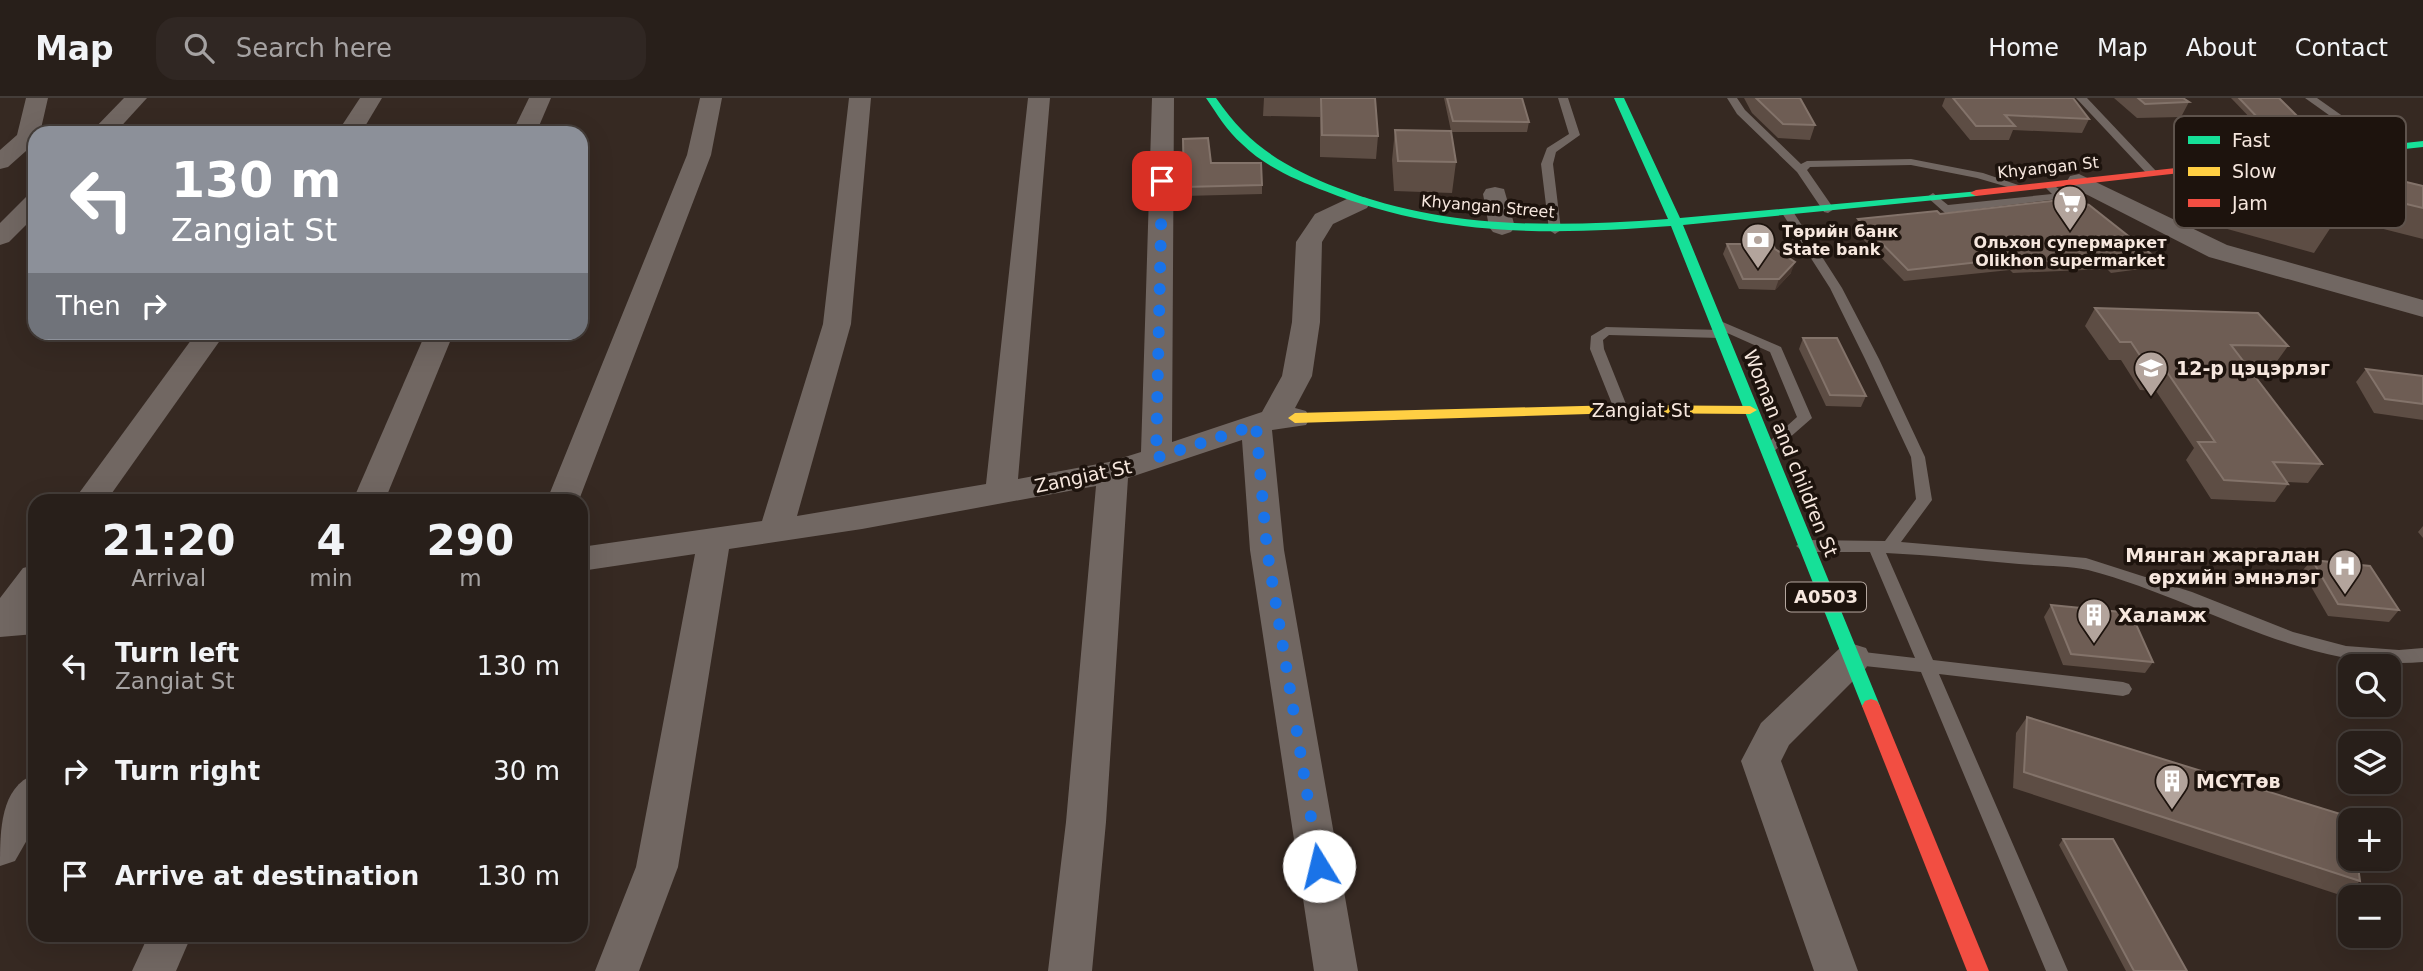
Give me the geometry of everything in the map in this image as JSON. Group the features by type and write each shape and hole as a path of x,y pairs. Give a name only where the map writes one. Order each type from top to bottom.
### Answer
{"main road":[{"name":"Khyangan Street","path":"1212,98 1232,131 1265,160 1430,220 1555,230 1676,223"},
{"name":"A0503","path":"1619,98 1676,223"},
{"name":"Khyangan St","path":"1676,223 2174,171"},
{"name":"Woman and children St","path":"1676,223 1768,449 1804,546 1853,658 1978,971"},
{"name":"Zangiat St","path":"1275,421 1621,409 1751,410"}],"street":[{"path":"31,126 37,98"},
{"path":"109,126 136,98"},
{"path":"353,126 371,98"},
{"path":"527,126 540,98"},
{"path":"565,494 699,155 712,98"},
{"path":"776,531 837,324 860,98"},
{"path":"1001,493 1039,98"},
{"path":"1156,458 1163,98"},
{"path":"0,162 28,137"},
{"path":"2079,181 2218,251 2280,265 2423,309"},
{"path":"1495,194 1502,227"},
{"path":"1336,971 1267,550 1275,421 1297,376 1306,322 1308,242 1324,219 1367,199"},
{"path":"0,237 28,209"},
{"path":"94,494 206,340"},
{"path":"372,494 437,340"},
{"name":"Zangiat St","path":"588,558 776,531 1114,472 1275,421"},
{"path":"1070,971 1087,821 1114,472"},
{"path":"617,971 657,867 714,541"},
{"path":"0,624 28,586"},
{"path":"0,624 28,622"},
{"path":"1836,971 1761,761 1775,734 1853,658"},
{"path":"0,848 28,802"},
{"path":"154,971 167,942"}],"lane":[{"path":"1555,230 1547,164 1551,150 1575,135 1563,98"},
{"path":"1732,98 1741,113 1801,170 1828,209"},
{"path":"2081,98 2152,173"},
{"path":"2310,98 2336,116"},
{"path":"1801,170 1808,164 1911,162 1979,175 2020,188"},
{"path":"1933,197 1945,209 2062,195 2049,185"},
{"path":"1788,213 1836,288 1918,457 1924,500 1882,547"},
{"path":"2233,248 2280,265 2423,300"},
{"path":"1621,409 1597,349 1596,340 1606,331 1718,328 1776,350 1805,418 1768,449"},
{"path":"1804,546 1882,547 2086,564 2186,596 2289,638 2346,652 2399,657 2423,655"},
{"path":"1882,547 1925,666 2057,971"},
{"path":"1853,658 2123,689"}],"building":[{"path":"1321,98 1375,98 1378,136 1322,135"},
{"path":"1447,98 1522,98 1529,122 1453,121"},
{"path":"1756,98 1800,98 1815,125 1783,124"},
{"path":"1953,98 2073,98 2089,119 2005,115 2015,126 1976,126"},
{"path":"2138,98 2183,98 2189,102 2145,104"},
{"path":"2239,98 2279,98 2297,116 2256,116"},
{"path":"1395,130 1451,131 1456,162 1398,161"},
{"path":"1208,138 1211,163 1261,163 1262,185 1184,187 1183,139"},
{"path":"2406,182 2423,186 2423,208 2406,204"},
{"path":"2069,199 2089,205 2155,257 2117,261 2113,258 2019,262 2015,258 1908,270 1858,219 1937,211 1940,214"},
{"path":"1727,244 1773,244 1775,249 1795,262 1779,279 1743,279"},
{"path":"2095,308 2258,313 2288,346 2231,345 2322,464 2273,462 2288,484 2224,480 2198,442 2215,442 2167,372 2151,372 2131,342 2120,342"},
{"path":"1803,338 1837,338 1866,396 1830,395"},
{"path":"2366,369 2423,376 2423,404 2385,399"},
{"path":"2312,560 2370,566 2399,610 2338,604"},
{"name":"Халамж","path":"2051,605 2131,613 2153,662 2071,654"},
{"name":"МСҮТөв","path":"2027,717 2338,813 2338,871 2359,871 2360,881 2024,772"},
{"path":"2063,839 2113,839 2187,971 2134,971"}],"traffic: fast":[{"path":"1211,98 1246,142 1284,168 1368,204 1417,217 1467,225 1518,228 1620,226 1976,193"},
{"path":"1619,98 1676,223 1871,706"},
{"path":"2406,146 2423,144"}],"traffic: slow":[{"path":"1295,418 1621,409 1750,410"}],"traffic: jam":[{"path":"1976,193 2174,171"},
{"path":"1871,706 1978,971"}],"place":[{"name":"Ольхон супермаркет Olikhon supermarket","path":"2070,232"},
{"name":"Төрийн банк State bank","path":"1758,270"},
{"name":"12-р цэцэрлэг","path":"2151,398"},
{"name":"Мянган жаргалан өрхийн эмнэлэг","path":"2345,596"},
{"name":"Халамж","path":"2094,645"},
{"name":"МСҮТөв","path":"2172,811"}],"route":[{"path":"1162,181 1156,458 1256,425 1267,550 1319,866"}]}
